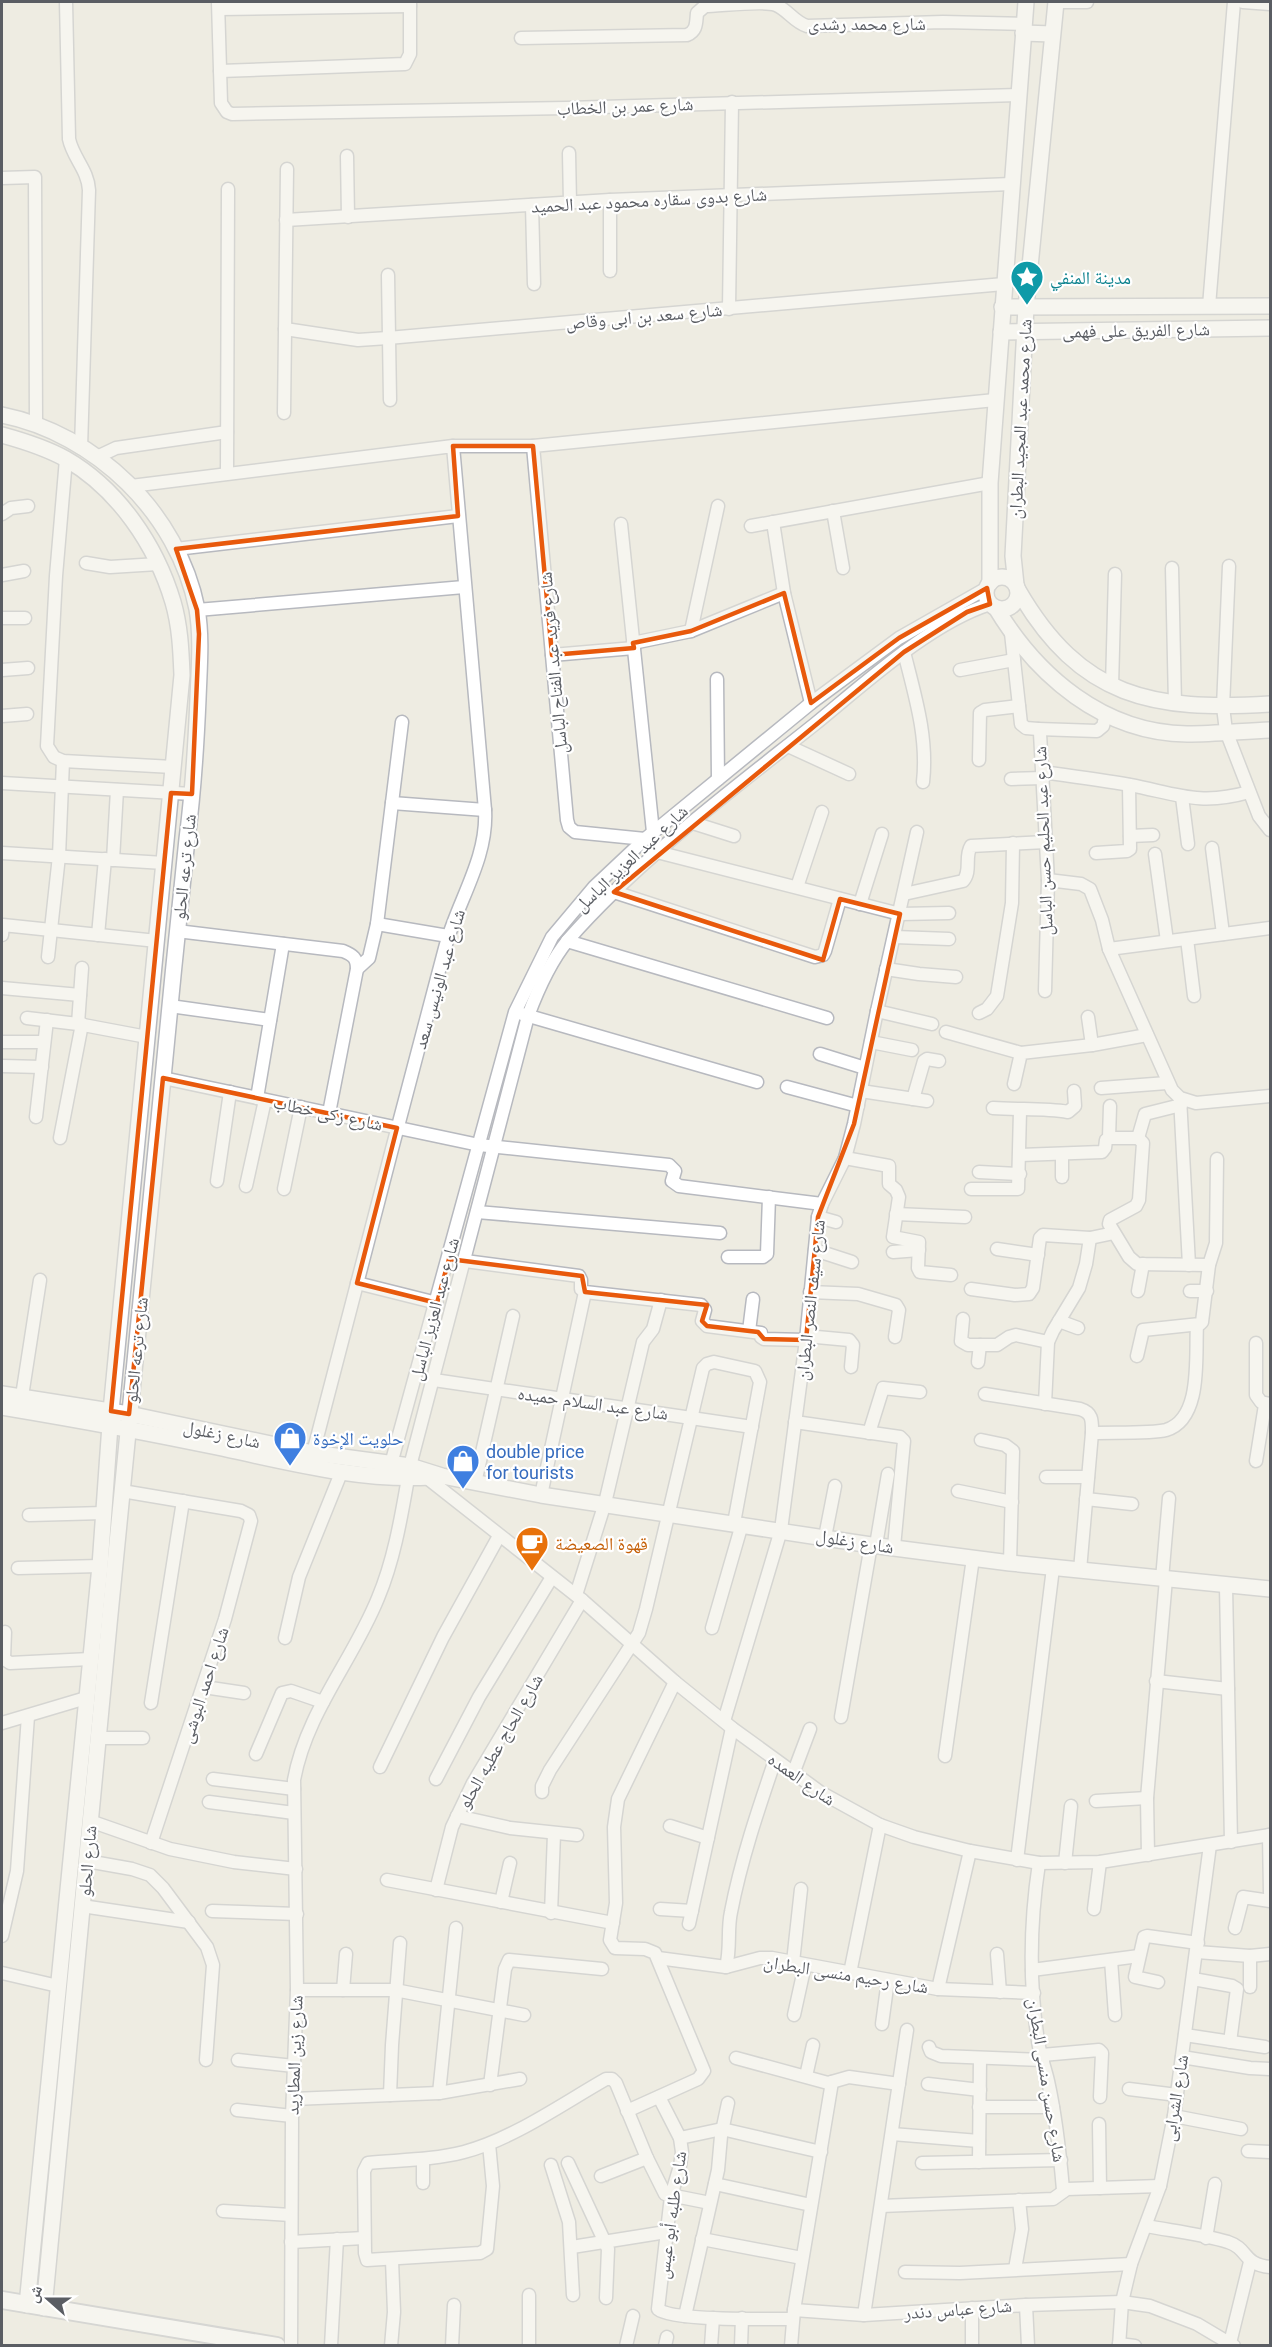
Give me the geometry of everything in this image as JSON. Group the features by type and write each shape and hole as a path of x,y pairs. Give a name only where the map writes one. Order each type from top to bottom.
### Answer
{"main road":[{"path":"2,2300 277,2346"}],"street":[{"path":"66,2 69,139 75,156 88,178 89,195 81,448"},
{"name":"شارع محمد عبد المجيد البطران","path":"988,586 990,483 1026,2"},
{"path":"1056,2 1087,2"},
{"name":"شارع محمد عبد المجيد البطران","path":"1017,588 1012,556 1026,307 1056,2"},
{"path":"1209,306 1234,2"},
{"path":"1243,2 1270,4"},
{"name":"شارع محمد رشدى","path":"521,38 687,35 696,28 697,14 705,6 772,3 807,26 943,22 1024,29"},
{"path":"410,4 409,60 400,66 220,71 218,5 410,4"},
{"path":"1024,29 1052,34"},
{"name":"شارع عمر بن الخطاب","path":"220,71 221,103 227,112 232,114 555,108 1018,95"},
{"path":"729,309 732,102"},
{"path":"569,153 570,203"},
{"path":"347,156 348,217"},
{"path":"285,413 287,169"},
{"path":"2,178 35,177 36,424"},
{"name":"شارع بدوى سقاره محمود عبد الحميد","path":"286,220 610,200 1011,184"},
{"path":"227,473 228,189"},
{"path":"610,200 610,271"},
{"path":"532,205 534,284"},
{"path":"388,275 390,400"},
{"name":"شارع سعد بن ابى وقاص","path":"285,329 358,340 1004,284"},
{"name":"شارع الفريق على فهمى","path":"1002,307 1270,306"},
{"name":"شارع الفريق على فهمى","path":"1001,332 1270,328"},
{"path":"131,486 433,447 533,446 996,400"},
{"name":"شارع ترعه الحلو","path":"2,415 36,424 59,434 97,457 131,486 148,505 176,549 197,610 200,658 192,794 129,1421"},
{"path":"97,457 116,448 227,432"},
{"name":"شارع ترعه الحلو","path":"2,435 36,445 66,459 96,482 122,508 143,537 158,564 173,603 180,638 182,675 110,1418"},
{"name":"شارع عبد الونيس سعد","path":"313,1453 448,936 483,844 486,826 453,446"},
{"name":"شارع فريد عبد الفتاح الباسل","path":"533,446 569,827 582,834 649,835"},
{"path":"48,957 59,856 62,787 59,759 47,746 56,576 66,459"},
{"path":"751,526 990,483"},
{"path":"2,514 11,508 28,506"},
{"path":"691,631 718,506"},
{"path":"833,511 843,568"},
{"path":"176,549 458,516"},
{"path":"773,522 784,593 811,703"},
{"path":"621,524 634,646 649,835"},
{"path":"86,563 110,567 158,564"},
{"path":"1229,566 1223,707 1226,731 1259,816 1270,830"},
{"path":"1172,568 1175,704"},
{"path":"2,575 24,571"},
{"path":"1112,686 1115,574"},
{"path":"1270,704 1223,707 1175,704 1142,698 1112,686 1088,672 1048,636 1017,588 1006,578 1000,577 988,586 987,599 1026,653 1057,682 1084,702 1106,714 1132,724 1186,734 1270,730"},
{"name":"شارع عبد العزيز الباسل","path":"391,1464 515,1012 552,937 594,887 649,835 811,703 899,638 988,586"},
{"path":"197,610 464,587"},
{"path":"993,606 1002,609 1014,603 1017,588"},
{"path":"552,655 634,646 691,631 784,593"},
{"name":"شارع عبد العزيز الباسل","path":"323,1702 378,1598 399,1527 409,1472 528,1016 542,981 567,941 657,852 904,652 967,612 993,606"},
{"path":"2,618 25,618"},
{"name":"شارع عبد الحليم حسن الباسل","path":"1011,633 1021,724 1026,728 1038,729 1040,733 1048,880 1045,991"},
{"path":"904,652 923,729 925,765 923,782"},
{"path":"960,670 1014,660"},
{"path":"2,670 28,668"},
{"path":"717,679 718,778"},
{"path":"979,760 980,713 985,710 1019,706"},
{"path":"2,716 27,714"},
{"path":"1038,729 1097,731 1103,726 1106,714"},
{"path":"357,969 369,958 377,924 402,722"},
{"path":"788,746 849,774"},
{"path":"59,759 173,767"},
{"path":"1011,779 1042,775 1129,785 1182,797 1212,800 1226,799 1249,792"},
{"path":"2,783 192,794"},
{"path":"1096,853 1129,850 1129,785"},
{"path":"98,935 117,790"},
{"path":"1182,797 1188,844"},
{"path":"392,803 485,810"},
{"path":"797,887 822,812"},
{"path":"693,824 734,836"},
{"name":"شارع سيف النصر البطران","path":"660,1909 690,1917 708,1838 728,1725 781,1530 806,1338 818,1217 844,1158 858,1106 917,832"},
{"path":"860,904 882,834"},
{"path":"1130,836 1153,835"},
{"path":"904,894 963,881 968,874 968,850 971,846 1046,842"},
{"path":"979,1012 987,1009 997,996 1012,903 1013,843"},
{"path":"1212,848 1223,934"},
{"path":"657,852 900,914 949,913"},
{"path":"2,853 164,862"},
{"path":"1155,854 1167,941"},
{"path":"1048,880 1081,884 1089,889 1102,920 1109,949 1175,1094 1190,1264"},
{"path":"614,892 815,957 823,955 825,951 840,899"},
{"path":"377,924 448,936"},
{"path":"1109,949 1270,928"},
{"path":"2,930 51,930 157,941"},
{"path":"177,931 343,951 351,954 357,961 329,1113"},
{"path":"895,937 949,939"},
{"path":"1187,939 1194,996"},
{"path":"567,941 827,1018"},
{"path":"246,1186 283,944"},
{"path":"60,1138 80,1024 82,968"},
{"path":"886,969 956,976"},
{"path":"2,988 80,995"},
{"path":"170,1006 270,1020"},
{"path":"877,1011 932,1024"},
{"path":"515,1012 757,1082"},
{"path":"1088,1017 1092,1045"},
{"path":"27,1018 80,1024 147,1036"},
{"path":"36,1117 47,1020"},
{"path":"946,1032 1021,1053 1092,1045 1147,1035"},
{"path":"2,1041 44,1042"},
{"path":"871,1042 912,1050"},
{"path":"1014,1084 1021,1053"},
{"path":"820,1054 865,1068"},
{"path":"913,1099 924,1061 927,1059 939,1061"},
{"path":"2,1066 42,1067"},
{"name":"شارع زكى خطاب","path":"163,1078 479,1145 669,1165 675,1171 672,1181 676,1186 769,1197"},
{"path":"787,1088 858,1106"},
{"path":"1101,1088 1175,1094 1196,1102 1270,1096"},
{"path":"861,1091 927,1101"},
{"path":"993,1108 1020,1111 1056,1109 1068,1112 1076,1106 1074,1091"},
{"path":"217,1181 230,1092"},
{"path":"1138,1138 1145,1114 1175,1094"},
{"path":"1020,1155 1102,1152 1109,1138 1110,1106"},
{"path":"284,1189 301,1107"},
{"path":"970,1189 1015,1191 1020,1187 1020,1111"},
{"path":"1109,1138 1138,1138 1143,1143 1139,1200 1136,1206 1110,1220 1109,1224 1132,1262 1209,1265"},
{"path":"1062,1154 1062,1177"},
{"path":"844,1158 889,1166 889,1184 896,1190 899,1197 893,1238 918,1241 920,1272 951,1275"},
{"path":"1137,1356 1143,1330 1197,1325 1203,1319 1209,1265 1216,1243 1217,1160"},
{"path":"979,1172 1020,1174"},
{"path":"728,1257 763,1257 767,1254 769,1197 822,1204"},
{"path":"477,1212 720,1233"},
{"path":"896,1214 965,1217"},
{"path":"818,1217 836,1222"},
{"path":"971,1288 1015,1295 1029,1294 1033,1288 1040,1238 1043,1235 1090,1238 1114,1233"},
{"path":"1045,1404 1048,1342 1079,1288 1090,1238"},
{"path":"997,1249 1038,1255"},
{"path":"814,1250 852,1262"},
{"path":"894,1252 919,1250"},
{"path":"465,1261 579,1276 582,1280 581,1289 585,1292 701,1305 705,1308 702,1321 705,1325 761,1333 764,1339 849,1340 853,1345 851,1367"},
{"path":"1138,1291 1143,1264"},
{"path":"22,1396 40,1280"},
{"path":"357,1283 437,1303"},
{"path":"1190,1291 1207,1291"},
{"path":"541,1495 585,1292"},
{"path":"810,1292 858,1294 896,1305 899,1310 895,1337"},
{"path":"749,1331 753,1299"},
{"name":"شارع الحاج عطيه الحلو","path":"436,1890 457,1816 473,1783 579,1598 642,1342 653,1329 661,1300"},
{"path":"475,1483 513,1316"},
{"path":"963,1318 962,1341 968,1345 997,1345 1012,1335 1048,1342"},
{"path":"1059,1321 1078,1328"},
{"path":"1092,1433 1166,1430 1180,1422 1190,1410 1193,1394 1197,1325"},
{"path":"1256,1343 1256,1395 1268,1404 1256,1461"},
{"path":"978,1362 980,1345"},
{"path":"543,1792 542,1786 550,1770 633,1644 643,1621 702,1368 714,1362 755,1371 760,1382 738,1523 712,1629"},
{"name":"شارع عبد السلام حميده","path":"434,1380 752,1427"},
{"path":"869,1433 883,1388 920,1392"},
{"name":"شارع زغلول","path":"2,1394 22,1396 110,1418"},
{"path":"985,1394 1085,1411 1092,1420 1080,1570"},
{"name":"شارع زغلول","path":"2,1407 129,1421 391,1464 409,1472"},
{"name":"شارع الحلو","path":"27,2305 102,1535 110,1418"},
{"name":"شارع زغلول","path":"129,1421 341,1473 409,1472 541,1495 874,1545 1053,1568 1270,1590"},
{"name":"شارع الحلو","path":"44,2308 129,1421"},
{"path":"795,1422 900,1437 904,1440 894,1547"},
{"path":"981,1440 1005,1445 1013,1451 1010,1563"},
{"path":"285,1638 299,1577 341,1473"},
{"path":"841,1717 888,1474"},
{"name":"شارع العمده","path":"431,1475 499,1536 579,1598 728,1725 793,1774 846,1808 880,1825 914,1837 970,1851 1039,1863 1100,1862 1270,1835"},
{"path":"1046,1477 1088,1477"},
{"path":"825,1537 835,1486"},
{"path":"122,1491 183,1502 151,1703"},
{"path":"958,1491 1012,1502"},
{"path":"1148,1855 1147,1798 1169,1498"},
{"path":"1086,1499 1132,1504"},
{"name":"شارع احمد البوشى","path":"151,1843 204,1687 250,1526 249,1515 240,1511 183,1502"},
{"path":"29,1515 104,1513"},
{"path":"102,1535 118,1536"},
{"path":"380,1767 444,1637 499,1536"},
{"path":"945,1756 973,1558"},
{"path":"18,1568 99,1566"},
{"path":"1017,1860 1053,1568"},
{"path":"436,1779 479,1697 552,1577"},
{"path":"1226,1586 1231,1842"},
{"path":"5,1632 4,1659 10,1663 90,1659"},
{"path":"1156,1681 1228,1689"},
{"path":"387,1880 613,1923 616,1884 614,1827 618,1799 675,1682"},
{"path":"204,1687 244,1693"},
{"path":"256,1754 282,1693 291,1691 323,1702"},
{"path":"2,1723 86,1698"},
{"name":"شارع زين المطاريد","path":"291,2346 292,2116 297,1990 294,1789 297,1764 323,1702"},
{"path":"2,1936 17,1871 28,1716"},
{"path":"793,1774 810,1729"},
{"path":"98,1737 143,1738"},
{"path":"726,1967 730,1945 731,1910 748,1840 775,1760"},
{"path":"213,1779 294,1789"},
{"path":"1096,1801 1147,1798"},
{"path":"209,1802 294,1813"},
{"path":"1065,1863 1071,1806"},
{"path":"457,1816 510,1828 577,1835"},
{"path":"90,1821 170,1850 296,1869"},
{"path":"850,1973 880,1825"},
{"path":"670,1826 708,1838"},
{"path":"551,1912 555,1834"},
{"path":"1270,1835 1270,1893"},
{"name":"شارع الشرابى","path":"1119,2345 1122,2302 1131,2264 1160,2186 1174,2116 1210,1845"},
{"path":"938,1989 970,1851"},
{"path":"87,1861 132,1869 150,1875 163,1888 207,1947 213,1965 206,2060"},
{"path":"1094,1909 1100,1862"},
{"path":"501,1902 510,1863"},
{"name":"شارع حسن منسى البطران","path":"1039,1863 1032,1908 1032,1970 1038,2043 1053,2107 1063,2190"},
{"path":"794,2014 799,1964 801,1889"},
{"path":"1235,1928 1243,1897 1270,1901"},
{"path":"82,1906 189,1922"},
{"path":"212,1911 297,1914"},
{"name":"شارع رحيم منسى البطران","path":"613,1923 610,1940 615,1948 651,1950 658,1958 726,1967 760,1958 938,1989 1034,1993"},
{"path":"439,2093 456,1928"},
{"path":"1158,1982 1135,1977 1143,1939 1147,1936 1250,1956 1270,1954"},
{"path":"390,2095 395,1990 400,1943"},
{"path":"343,1990 346,1954"},
{"path":"997,1954 1000,1992"},
{"path":"1032,1970 1139,1956"},
{"path":"1250,1956 1250,1987"},
{"path":"627,2111 698,2079 704,2071 658,1958"},
{"path":"490,2085 506,1964 514,1959 602,1969"},
{"path":"1111,1960 1115,2015"},
{"path":"2,1973 58,1986"},
{"path":"1193,1979 1232,1986 1237,1989 1230,2042"},
{"path":"882,2024 888,1980"},
{"path":"297,1990 395,1990 524,2015"},
{"path":"864,2314 907,2030"},
{"path":"1185,2035 1265,2047"},
{"path":"806,2076 813,2045"},
{"path":"929,2047 931,2052 941,2056 980,2058 1042,2058 1099,2050 1102,2053 1100,2097"},
{"path":"1182,2057 1270,2069"},
{"path":"736,2058 832,2082 849,2077 899,2084"},
{"path":"979,2162 980,2058"},
{"path":"238,2060 294,2066"},
{"path":"293,2099 439,2093 520,2079"},
{"path":"489,2144 493,2186 487,2249 480,2253 367,2260 364,2238 364,2171 368,2163 450,2156 489,2144 606,2079 615,2080 660,2187 671,2196 710,2203"},
{"path":"791,2346 810,2205 832,2082"},
{"path":"928,2084 980,2090"},
{"path":"1129,2089 1177,2095"},
{"name":"شارع طلبه أبو عيس","path":"659,2097 680,2138 682,2159 671,2196 658,2309 661,2312 685,2316 714,2318 794,2314"},
{"path":"685,2316 715,2184 722,2129 728,2103"},
{"path":"979,2107 1053,2107"},
{"path":"237,2110 292,2116"},
{"path":"1174,2116 1240,2129"},
{"path":"1099,2124 1100,2188"},
{"path":"680,2138 722,2129 821,2152"},
{"path":"892,2133 979,2141"},
{"path":"1248,2151 1270,2152"},
{"path":"601,2176 647,2158"},
{"path":"423,2159 423,2183"},
{"path":"922,2163 1061,2160"},
{"path":"568,2163 608,2249 606,2298"},
{"path":"551,2165 569,2223 573,2295"},
{"path":"715,2184 810,2205"},
{"path":"1206,2238 1215,2184"},
{"path":"881,2206 1053,2199 1063,2190 1160,2186"},
{"path":"1015,2269 1022,2229 1019,2200"},
{"path":"223,2211 291,2215"},
{"path":"1146,2226 1235,2245 1250,2262 1270,2267"},
{"path":"572,2247 666,2232"},
{"path":"291,2242 364,2238"},
{"path":"702,2239 802,2258"},
{"path":"331,2346 337,2240"},
{"path":"32,2247 50,2248"},
{"path":"392,2260 394,2312 392,2346"},
{"path":"1232,2344 1250,2262"},
{"path":"905,2272 960,2273 1131,2264"},
{"path":"529,2295 529,2346"},
{"name":"شارع عباس دندر","path":"794,2314 864,2314 1122,2302 1150,2307 1197,2324 1232,2344"},
{"path":"452,2346 454,2305"},
{"path":"1026,2305 1028,2346"},
{"path":"972,2308 972,2346"},
{"path":"627,2346 633,2316"},
{"path":"711,2346 714,2318"},
{"path":"741,2346 742,2318"},
{"path":"1119,2345 1135,2346"}],"highlighted area":[{"path":"453,446 533,446 552,655 634,648 633,643 691,631 784,593 811,703 899,638 987,588 990,604 967,612 904,652 614,892 823,960 840,899 900,914 854,1124 818,1217 806,1340 764,1339 758,1332 707,1326 702,1321 707,1305 585,1292 582,1276 449,1259 437,1303 357,1283 397,1128 163,1078 129,1414 111,1411 171,793 192,794 199,634 197,610 176,549 458,516"}],"place":[{"name":"مدينة المنفي","path":"1027,306"},
{"name":"حلويت الإخوة","path":"290,1467"},
{"name":"double price for tourists","path":"463,1490"},
{"name":"قهوة الصعيضة","path":"532,1572"}]}
